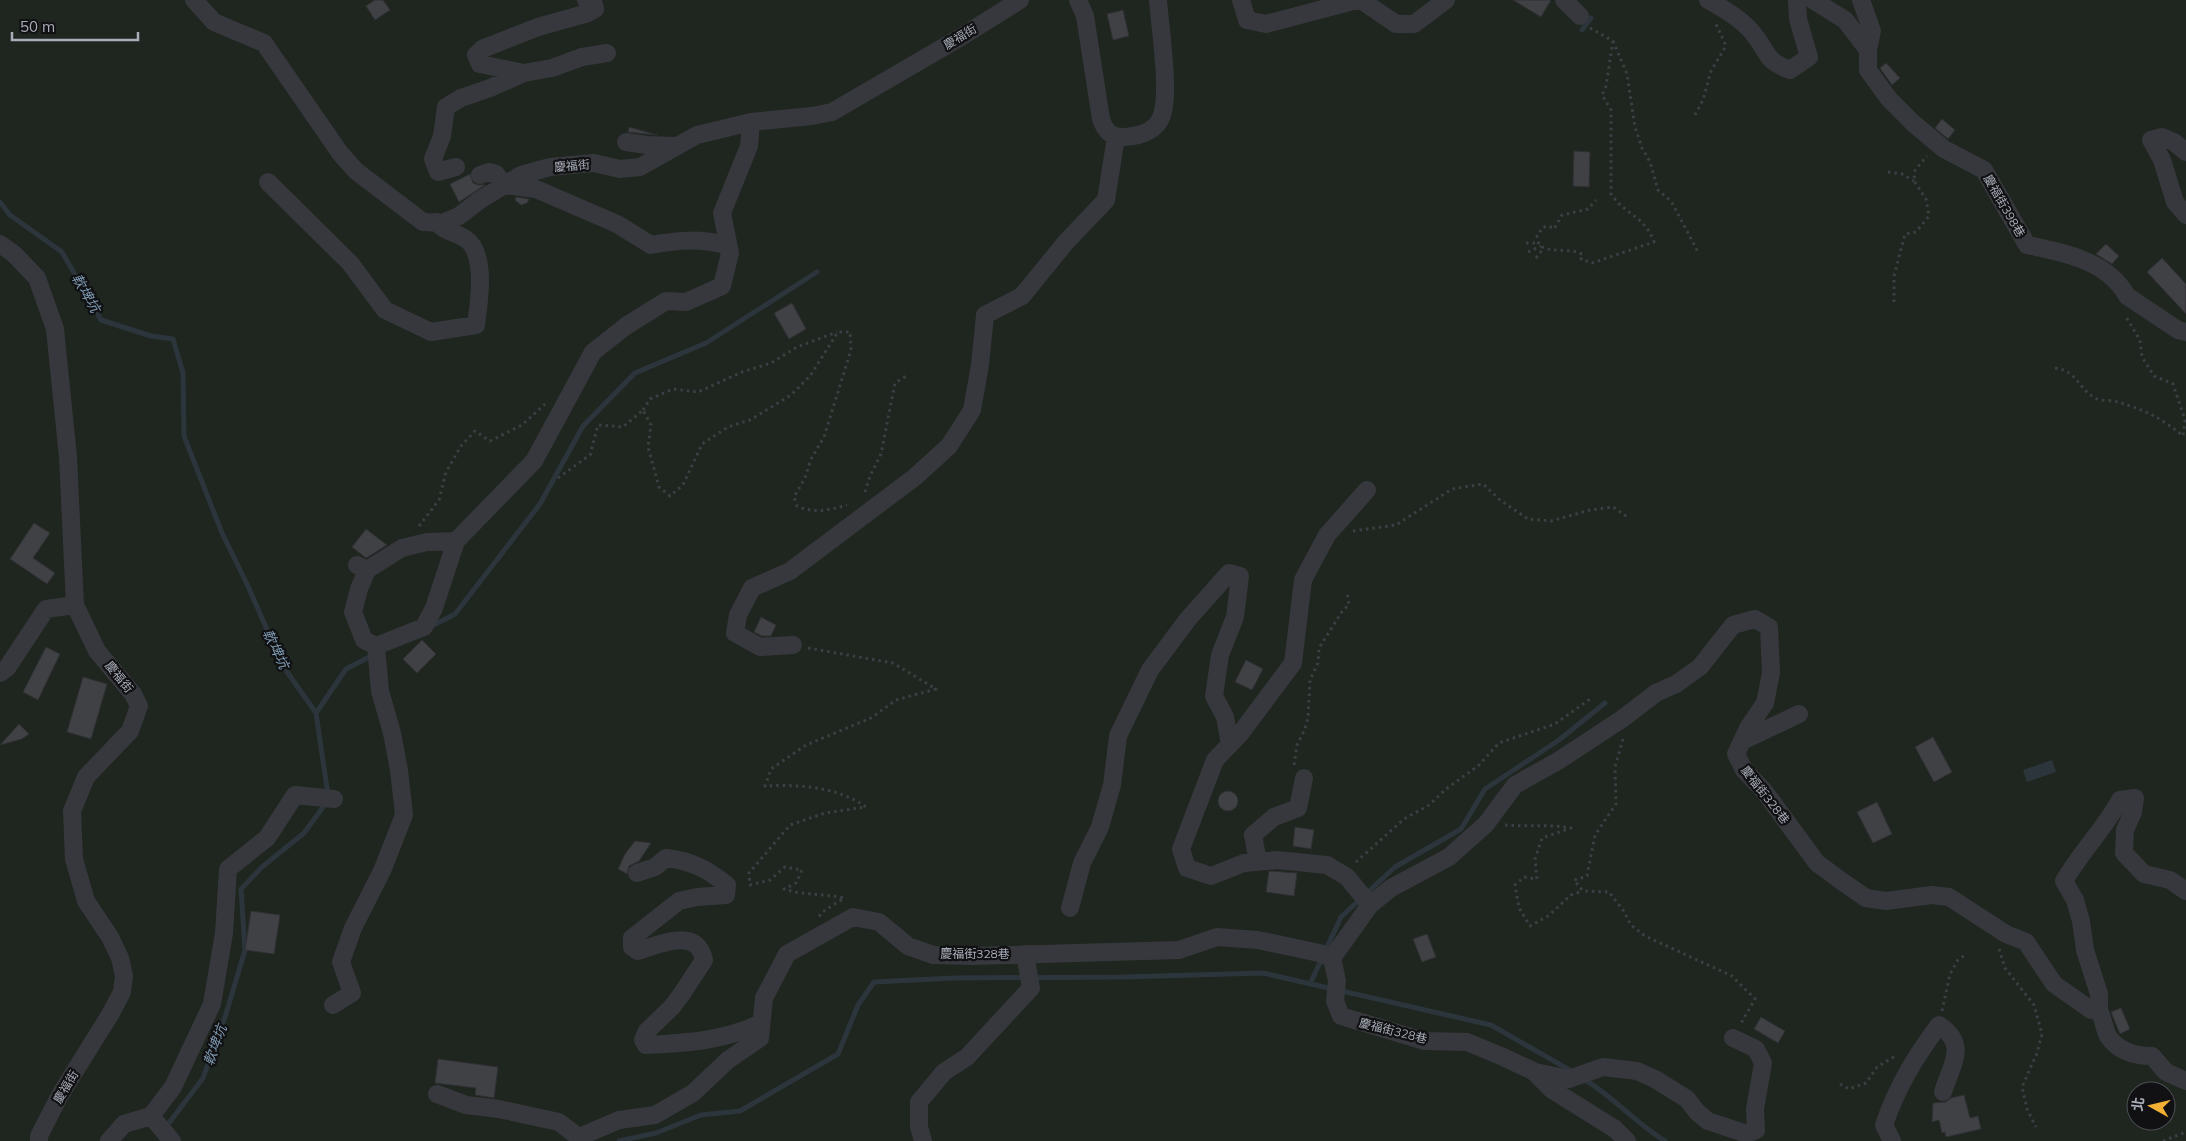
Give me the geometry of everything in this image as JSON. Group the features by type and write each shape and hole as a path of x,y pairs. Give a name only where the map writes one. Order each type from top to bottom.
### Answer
{"street":[{"path":"194,0 214,22 264,43 340,153 356,170 423,222 436,222 440,228 467,240 478,258 481,295 476,324 431,332 385,310 350,263 268,182"},
{"path":"524,73 480,64 476,55 482,49 538,27 588,13 595,9 594,5 586,0"},
{"name":"慶福街","path":"436,222 442,223 459,216 480,200 521,175 550,167 594,163 620,169 640,167 697,135 751,122 812,116 832,112 961,37 1020,0"},
{"path":"1078,0 1085,16 1101,118 1105,130 1116,137 1141,135 1154,126 1162,116 1165,94 1158,0"},
{"path":"1241,0 1247,20 1266,24 1357,0"},
{"path":"1361,0 1396,24 1414,24 1446,0"},
{"path":"1564,0 1580,16"},
{"path":"1710,8 1731,13 1752,32 1773,63 1790,70 1809,57 1798,19 1798,0"},
{"path":"1813,0 1845,20 1868,50"},
{"name":"慶福街398巷","path":"1861,0 1872,31 1868,50 1868,70 1889,99 1932,139 1944,149 1984,170 2027,245 2068,253 2106,272 2124,290 2127,296 2178,330 2186,332"},
{"path":"456,167 438,172 434,159 442,136 446,107 461,98 524,73 552,68 582,57 607,53"},
{"path":"456,541 427,542 402,548 362,567 353,612 364,640 376,646 424,627 434,608 456,541 534,460 593,352 626,326 666,301 686,302 722,286 730,253 722,213 749,146 751,122"},
{"path":"793,645 760,646 735,634 738,615 752,588 790,571 915,477 949,446 972,410 980,365 985,316 1022,296 1066,242 1106,200 1116,137"},
{"path":"2186,152 2174,142 2162,137 2151,140 2162,160 2175,202 2186,215"},
{"path":"626,142 677,146"},
{"path":"480,176 489,172 496,174 504,185 536,189 617,224 651,245 683,239 713,242 728,246"},
{"name":"慶福街","path":"0,244 14,254 37,278 55,329 68,457 75,606 97,650 133,694 139,706 130,731 86,777 72,811 74,858 86,901 110,937 120,958 124,976 122,992 112,1013 60,1096 39,1136 39,1141"},
{"path":"1367,490 1327,534 1303,580 1292,663 1240,734 1215,760 1181,849 1187,868 1211,876 1244,863 1299,861 1327,865 1347,877 1370,904"},
{"path":"1070,908 1082,863 1100,827 1112,785 1118,736 1150,670 1188,619 1229,573 1240,576 1236,617 1220,655 1214,696 1225,717 1230,744"},
{"path":"0,673 7,668 46,609 75,606"},
{"name":"慶福街328巷","path":"1326,956 1370,904 1391,888 1449,858 1486,824 1514,785 1558,761 1656,693 1676,684 1700,667 1733,625 1755,619 1768,627 1771,673 1766,703 1748,728 1736,754 1744,770 1764,791 1817,863 1866,898 1886,901 1932,895 1949,897 2006,934 2026,942 2054,984 2091,1010 2099,1010"},
{"path":"333,1005 352,993 341,962 353,928 382,871 404,815 396,751 380,691 376,646"},
{"path":"1742,741 1798,714"},
{"path":"1258,862 1253,835 1274,817 1298,808 1298,776"},
{"path":"109,1141 124,1124 151,1116 173,1087 212,1004 224,933 228,869 267,838 295,795 334,799"},
{"path":"2186,890 2170,880 2144,874 2124,853 2125,830 2133,812 2135,798 2120,800 2078,857 2064,881 2074,900 2081,920 2085,950 2099,994 2099,1010 2108,1034 2120,1049 2143,1056 2152,1056 2166,1072 2186,1081"},
{"path":"637,873 655,867 666,858 688,861 727,885 726,895 697,897 679,901 632,938 632,947 638,951 666,942 680,940 693,942 703,952 704,960 672,1007 647,1031 643,1040 646,1045 707,1041 730,1036 761,1023"},
{"name":"慶福街328巷","path":"580,1140 584,1135 619,1120 654,1115 693,1092 728,1060 760,1038 764,998 787,954 853,917 879,922 908,946 933,954 1026,961 1179,950 1217,937 1258,940 1326,956"},
{"name":"慶福街328巷","path":"1326,956 1337,981 1336,1002 1340,1016 1424,1040 1467,1042 1502,1056 1533,1071 1551,1089 1615,1129 1627,1141"},
{"path":"923,1141 919,1127 919,1102 944,1072 967,1057 1031,988 1026,961"},
{"path":"1892,1141 1884,1125 1894,1095 1908,1073 1919,1050 1939,1025 1950,1033 1957,1048 1943,1092"},
{"path":"1533,1071 1551,1077 1569,1078 1603,1067 1637,1071 1655,1079 1688,1099 1708,1121 1747,1134 1756,1130 1756,1101 1763,1063 1756,1049 1732,1038"},
{"path":"437,1094 466,1105 499,1109 559,1122 580,1140"},
{"path":"151,1116 172,1141"}],"path":[{"path":"1696,115 1703,100 1710,71 1726,46 1710,8"},
{"path":"1593,31 1613,41 1627,74 1635,127 1642,148 1650,162 1658,190 1671,201 1698,252"},
{"path":"1526,243 1541,246 1546,250 1577,252 1583,255 1581,260 1592,262 1654,242 1644,223 1630,211 1619,206 1611,194 1611,110 1602,95 1606,86 1613,41"},
{"path":"1914,181 1915,170 1927,156 1932,139"},
{"path":"1888,172 1902,174 1914,181 1926,199 1929,216 1916,232 1906,234 1894,276 1894,302"},
{"path":"1536,258 1541,246 1538,236 1543,227 1549,226 1554,229 1562,215 1588,209 1596,200"},
{"path":"1528,252 1541,246"},
{"path":"2055,368 2066,370 2095,398 2140,408 2159,417 2183,436 2185,420 2172,384 2154,376 2142,357 2140,340 2121,309 2127,296"},
{"path":"643,410 651,425 648,447 659,487 670,496 683,485 702,444 728,427 750,420 791,396 810,376 838,332"},
{"path":"558,478 590,455 598,424 623,427 643,410 650,399 673,389 698,392 742,372 771,363 797,347 838,332 850,332 850,350 824,437 811,459 805,478 794,498 797,506 808,511 820,512 849,505"},
{"path":"864,495 870,476 881,454 895,383 908,375"},
{"path":"402,548 439,500 446,472 461,446 475,431 490,441 522,424 549,400"},
{"path":"1333,528 1355,532 1396,525 1452,489 1483,484 1500,500 1528,518 1551,522 1590,510 1613,507 1629,518"},
{"path":"1298,776 1296,745 1304,731 1308,718 1310,680 1318,663 1319,648 1343,610 1349,605 1347,592"},
{"path":"793,645 892,663 936,689 896,700 871,718 806,745 771,769 765,786 795,784 851,797 866,807 825,813 790,825 749,873 750,885 770,880 786,868 802,870 796,883 784,888 800,894 828,895 844,898 820,913 810,940"},
{"path":"1337,871 1359,861 1404,819 1429,805 1446,789 1478,766 1499,744 1555,724 1590,699"},
{"path":"1583,891 1574,880 1587,876 1595,835 1616,804 1615,767 1631,712"},
{"path":"1486,824 1571,828 1542,838 1535,859 1537,879 1524,877 1516,885 1519,908 1530,926 1548,916 1571,895 1583,891 1608,892 1624,910 1631,925 1645,936 1732,976 1755,999 1732,1038"},
{"path":"1991,923 1994,938 2005,968 2034,1006 2042,1034 2037,1053 2022,1087 2027,1109 2036,1127"},
{"path":"1939,1025 1950,974 1958,960 1965,955"},
{"path":"1840,1084 1849,1089 1866,1083 1877,1067 1899,1053"},
{"path":"2163,1141 2186,1132"}],"shaded area":[{"path":"0,0 2186,0 2186,1141 0,1141"},
{"path":"2052,760 2056,772 2027,782 2023,770"}],"building":[{"path":"375,0 383,0 390,10 375,20 366,6"},
{"path":"1513,0 1551,0 1541,17"},
{"path":"1123,10 1129,36 1113,40 1107,14"},
{"path":"1886,63 1900,78 1892,85 1880,68"},
{"path":"1942,119 1955,130 1948,139 1935,128"},
{"path":"629,127 657,135 628,132"},
{"path":"1574,151 1590,152 1589,187 1573,186"},
{"path":"470,174 473,183 485,185 459,202 450,184"},
{"path":"516,197 529,199 527,203 521,205 515,200"},
{"path":"2106,244 2119,256 2112,264 2096,254"},
{"path":"2162,258 2186,284 2186,314 2147,272"},
{"path":"792,303 806,329 789,339 774,313"},
{"path":"34,523 50,533 33,558 55,573 47,584 10,559"},
{"path":"366,529 387,545 366,558 352,547"},
{"path":"761,617 776,625 771,636 762,636 754,632"},
{"path":"422,640 436,654 417,673 403,659"},
{"path":"46,647 60,654 38,700 23,692"},
{"path":"1246,660 1263,669 1252,690 1235,682"},
{"path":"83,677 107,684 91,739 67,732"},
{"path":"19,724 29,734 22,739 0,745"},
{"path":"1933,737 1952,772 1934,782 1915,747"},
{"path":"1228,791 1235,794 1238,801 1235,808 1228,811 1221,808 1218,801 1221,794"},
{"path":"1877,802 1892,834 1873,843 1857,812"},
{"path":"1295,827 1314,830 1311,849 1293,846"},
{"path":"635,841 651,843 639,861 629,866 627,874 618,869 625,854"},
{"path":"1269,871 1297,873 1294,896 1266,892"},
{"path":"251,911 280,915 274,954 245,950"},
{"path":"1427,934 1436,957 1422,962 1413,939"},
{"path":"2121,1008 2130,1029 2120,1034 2111,1012"},
{"path":"1761,1017 1785,1031 1778,1043 1754,1029"},
{"path":"438,1059 498,1067 494,1098 475,1095 476,1088 435,1083"},
{"path":"1964,1095 1970,1118 1978,1116 1981,1129 1946,1137 1945,1132 1942,1133 1939,1120 1932,1122 1933,1103 1946,1102 1951,1098"}],"waterway":[{"path":"1582,30 1591,18"},
{"name":"軟埤坑","path":"0,202 10,215 62,252 101,320 151,336 173,339 183,373 184,436 222,533 283,666 316,713 328,795"},
{"path":"430,627 455,614 540,504 583,426 635,373 706,343 817,272"},
{"path":"316,713 346,669 373,655"},
{"path":"1310,984 1341,917 1395,867 1461,829 1485,789 1559,740 1605,703"},
{"name":"軟埤坑","path":"166,1127 203,1078 226,1014 245,950 241,889 262,867 304,833 326,803"},
{"path":"619,1141 656,1133 701,1115 740,1111 838,1054 858,1005 874,982 954,978 1124,977 1263,973 1491,1025 1573,1072"},
{"path":"1582,1078 1665,1141"}]}
